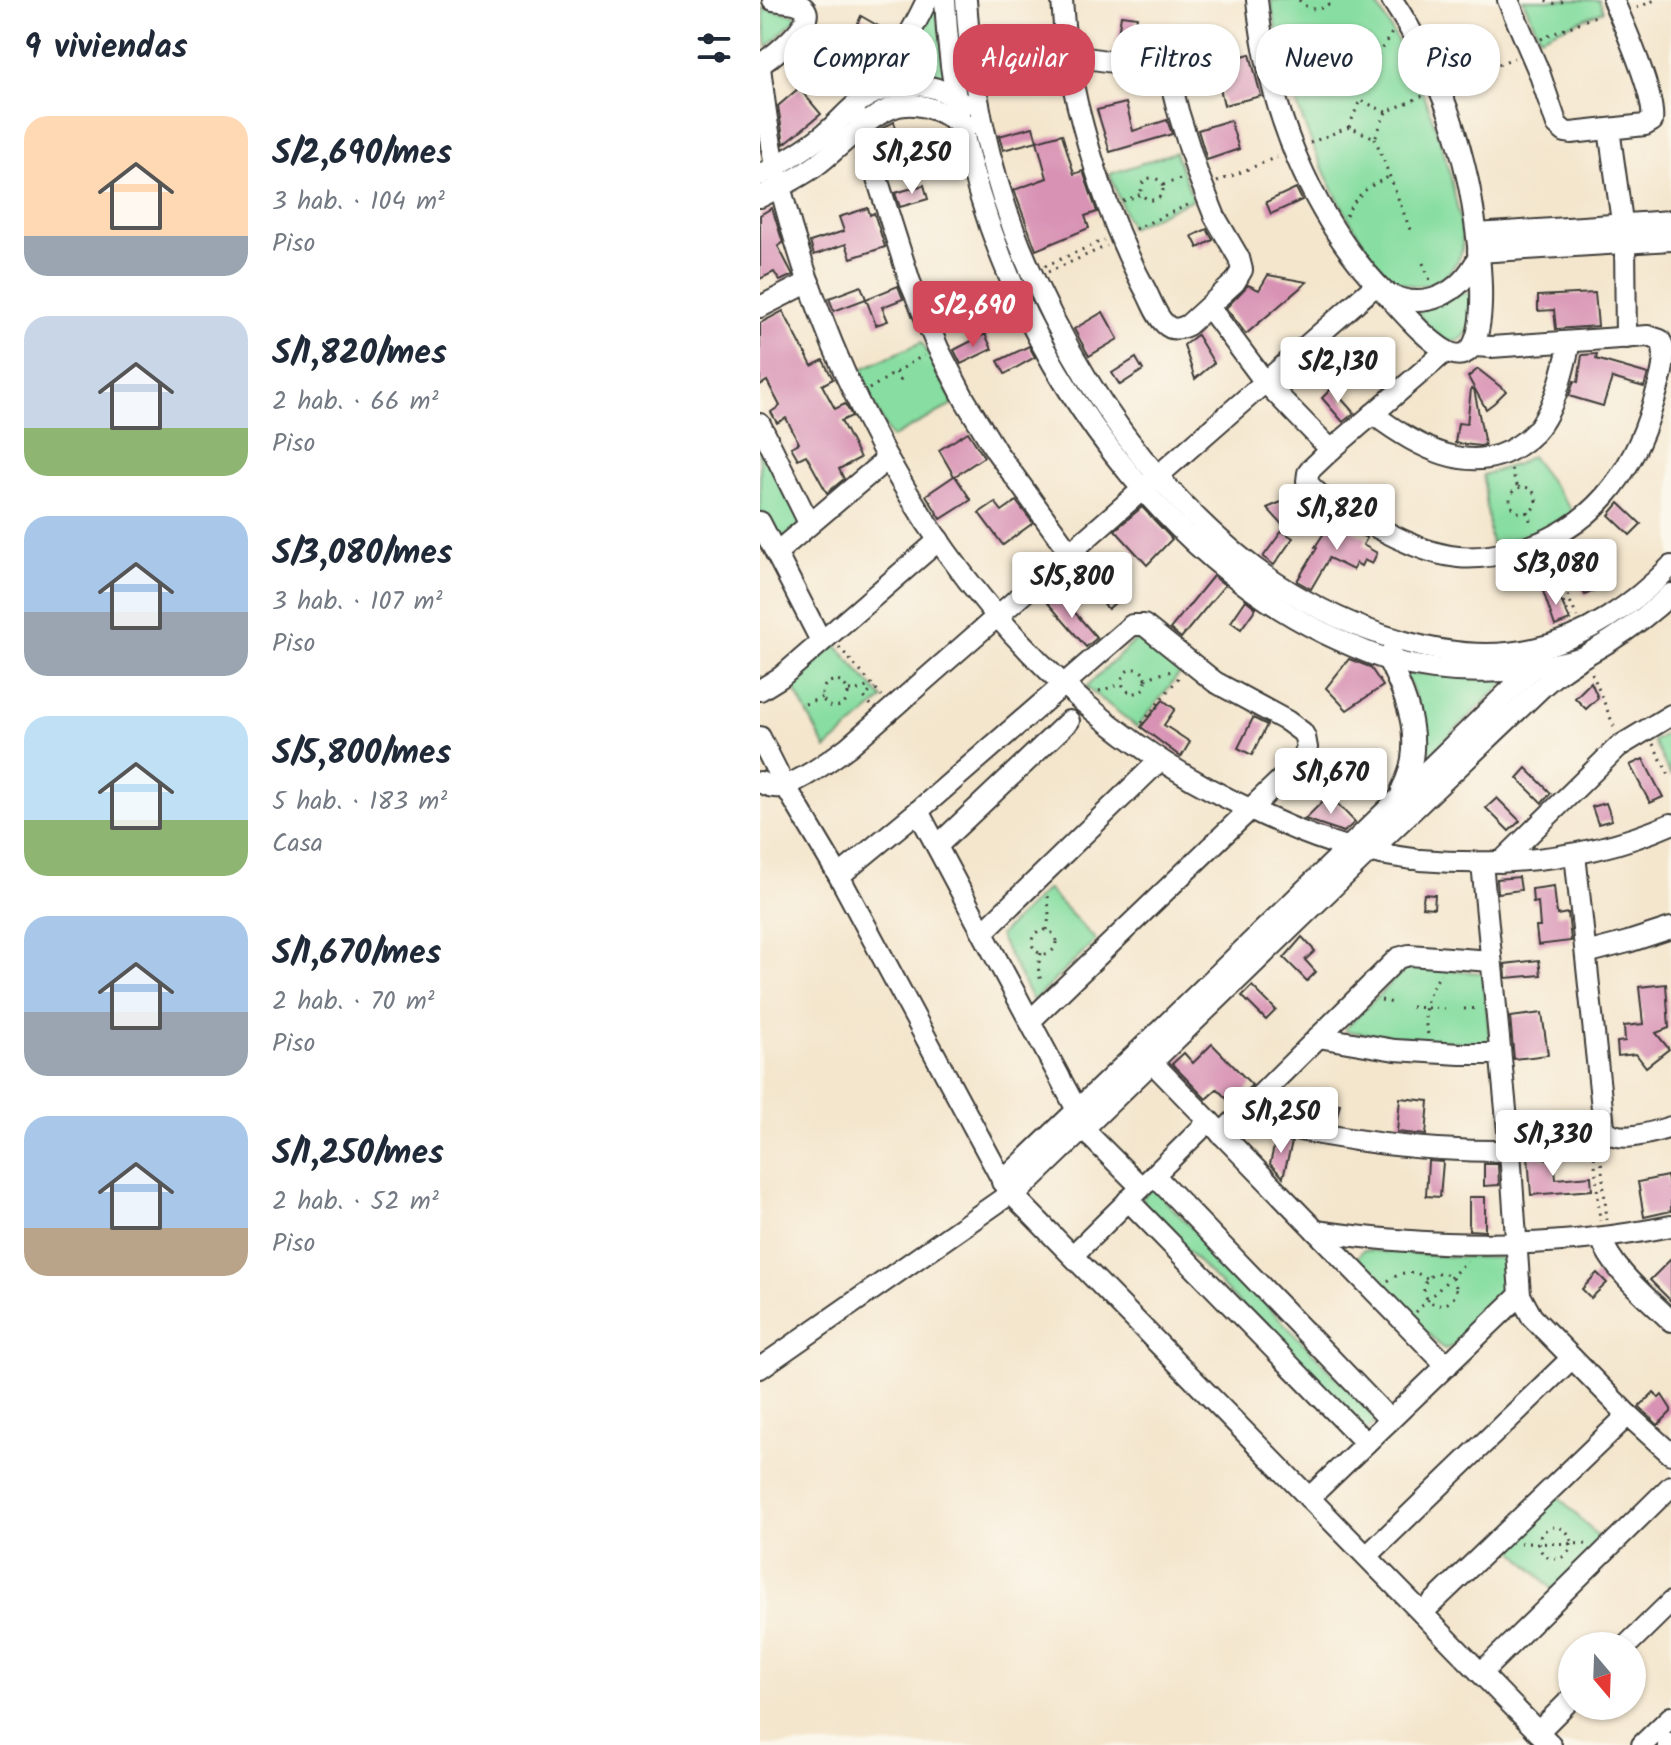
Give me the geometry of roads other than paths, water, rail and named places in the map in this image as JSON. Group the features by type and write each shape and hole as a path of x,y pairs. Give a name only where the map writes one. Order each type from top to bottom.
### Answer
{"street":[{"path":"773,0 801,5 808,17 790,40 760,66 772,176 827,332 887,459 939,540 997,615 1071,690 1160,760 1224,797 1294,829 1369,852 1416,860 1492,862 1575,854 1635,839 1671,824"},
{"path":"760,197 772,176 857,104 888,69 927,0"},
{"path":"945,0 962,125 1014,294 1070,389 1113,451 1150,482 1185,505 1217,537 1266,576 1313,604 1368,629 1395,639 1451,651 1490,653 1526,660 1583,657"},
{"path":"966,0 972,69 1003,197 1066,343 1150,482 1203,550 1245,585 1289,615 1388,660 1462,672 1502,671 1568,639 1623,607 1671,566"},
{"path":"1062,0 1065,24"},
{"path":"1257,0 1273,85 1294,150 1338,235 1410,322 1446,351 1463,354 1473,346 1481,310 1478,248 1463,159 1428,62 1397,8"},
{"path":"1508,0 1535,60 1557,125 1571,133 1645,125 1652,121 1638,61 1613,0"},
{"path":"1075,96 1117,238 1164,323 1182,329 1235,282 1242,270 1239,258 1206,194 1167,73 1095,59"},
{"path":"857,104 884,90 911,86 945,92 981,114"},
{"path":"857,104 902,259 965,400 996,451 1070,553"},
{"path":"772,176 827,158 886,109 907,105 929,108 962,125 975,123 981,114"},
{"path":"1609,129 1624,233 1626,338"},
{"path":"1478,248 1624,233 1671,221"},
{"path":"1624,233 1671,240"},
{"path":"1380,288 1402,300 1437,297 1456,287 1473,269 1478,248"},
{"path":"760,307 809,282"},
{"path":"760,782 774,787 785,785 834,757 1265,382 1380,288"},
{"path":"1209,307 1265,382 1331,450"},
{"path":"1446,351 1331,450 1308,473 1307,481 1311,488 1365,521 1416,546 1443,555 1473,558 1541,550 1605,497 1628,468 1653,404 1665,349 1655,337 1473,346"},
{"path":"1373,414 1405,436 1453,457 1477,460 1505,454 1528,439 1544,419 1559,385 1570,342"},
{"path":"760,424 809,523"},
{"path":"776,553 887,459"},
{"path":"760,522 825,638"},
{"path":"760,690 781,677 939,540"},
{"path":"760,1368 1009,1190 1146,1056 1369,852 1536,692 1562,670 1646,616 1671,594"},
{"path":"839,876 1071,690 1127,629 1138,624 1144,625 1188,665 1232,693 1296,726 1305,737 1307,748 1300,760 1030,1021"},
{"path":"1395,639 1388,660 1407,702 1414,739 1409,774 1396,800"},
{"path":"1526,660 1536,680 1536,692"},
{"path":"1146,1056 1396,800 1526,660"},
{"path":"1671,715 1618,747 1492,862 1491,961 1510,1151 1520,1295 1532,1317 1628,1415 1671,1454"},
{"path":"937,846 1069,721"},
{"path":"760,737 1009,1190 1544,1738 1558,1718"},
{"path":"983,932 1160,760"},
{"path":"918,811 1080,1120 1366,1443"},
{"path":"1575,854 1602,1122 1609,1135 1622,1137 1671,1127"},
{"path":"1586,953 1671,928"},
{"path":"1073,1255 1141,1188 1215,1128 1239,1116 1398,958 1409,955 1491,961"},
{"path":"1318,1037 1395,1050 1500,1054"},
{"path":"1146,1056 1447,1366"},
{"path":"1239,1116 1316,1135 1383,1145 1452,1151 1510,1151"},
{"path":"1141,1188 1390,1420"},
{"path":"1316,1231 1404,1242 1517,1244 1601,1238 1671,1226"},
{"path":"1601,1238 1614,1264 1671,1321"},
{"path":"1309,1498 1520,1295"},
{"path":"1367,1556 1572,1358"},
{"path":"1422,1613 1628,1415"},
{"path":"1481,1673 1671,1486"},
{"path":"1640,1632 1671,1602"},
{"path":"1642,1745 1671,1717"}]}
